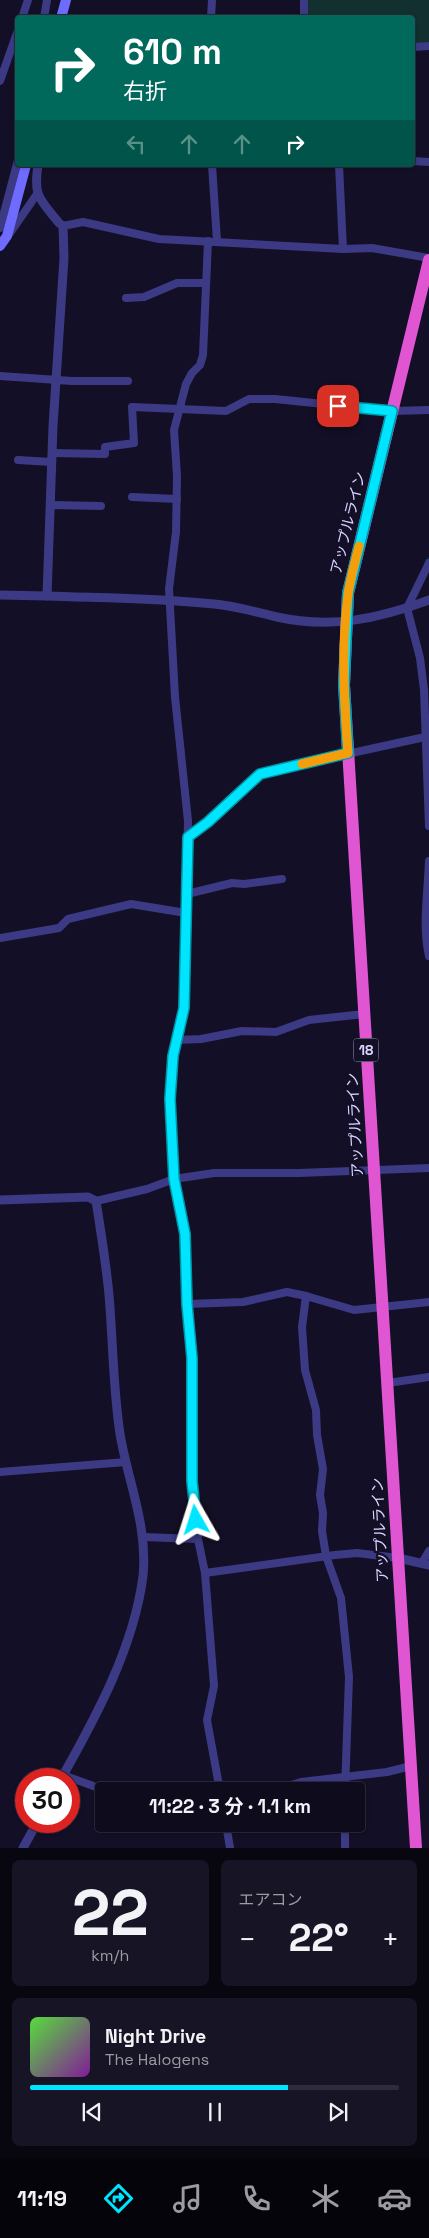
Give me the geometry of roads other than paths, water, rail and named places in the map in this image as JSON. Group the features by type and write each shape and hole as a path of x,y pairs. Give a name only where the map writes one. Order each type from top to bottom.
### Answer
{"highway":[{"name":"アップルライン","path":"416,1848 344,685 345,622 348,593 429,259"}],"main road":[{"path":"62,15 66,0"},
{"path":"0,246 7,236 25,167"}],"street":[{"path":"23,15 28,0"},
{"path":"44,15 47,0"},
{"path":"211,15 212,0"},
{"path":"304,0 304,15"},
{"path":"0,81 15,38"},
{"path":"415,47 429,46"},
{"path":"415,161 429,162"},
{"path":"0,228 16,167"},
{"path":"38,167 35,184 37,194 59,223 64,226 83,222 159,239 343,250 372,248 429,259"},
{"path":"212,167 217,241"},
{"path":"339,167 343,250"},
{"path":"7,236 37,194"},
{"path":"47,596 64,226"},
{"path":"208,241 204,355 200,365 192,373 186,384 174,430 177,499 176,532 169,589 175,698 185,782 188,837 184,1008 173,1056 170,1099 174,1179 185,1234 187,1304 192,1358 192,1481 198,1539 205,1573 214,1686 208,1720 218,1782"},
{"path":"126,298 144,297 177,283 206,282"},
{"path":"0,376 56,380 128,381"},
{"path":"18,460 105,454 105,447 134,443 132,407 226,411 249,399 275,399 392,411 429,410"},
{"path":"132,497 177,499"},
{"path":"50,505 101,506"},
{"path":"429,563 407,608 420,658 426,718 425,737 429,826"},
{"path":"0,595 170,600 241,608 298,620 345,622 370,619 429,600"},
{"path":"188,837 208,822 260,774 425,737"},
{"path":"429,861 426,902 429,956"},
{"path":"187,894 232,883 244,884 282,879"},
{"path":"0,938 59,928 68,919 131,904 186,913"},
{"path":"177,1040 242,1031 276,1032 309,1020 364,1014"},
{"path":"0,1200 88,1197 96,1201 146,1189 174,1179 214,1173 373,1171 429,1168"},
{"path":"66,1768 122,1657 133,1621 142,1577 142,1524 126,1462 116,1398 109,1295 96,1201"},
{"path":"187,1304 243,1302 287,1292 354,1310 429,1302"},
{"path":"306,1296 302,1327 305,1370 316,1410 323,1469 320,1495 323,1513 322,1531 326,1556 341,1598 349,1677 345,1782"},
{"path":"388,1383 429,1377"},
{"path":"0,1472 126,1462"},
{"path":"143,1537 198,1539"},
{"path":"205,1573 356,1553 398,1558 425,1564 429,1550"},
{"path":"301,1782 345,1775 387,1772 411,1766"},
{"path":"80,1783 95,1787"},
{"path":"227,1832 230,1848"},
{"path":"345,1832 345,1848"},
{"path":"23,1848 31,1833"}],"waterway":[{"path":"426,561 429,558"}]}
